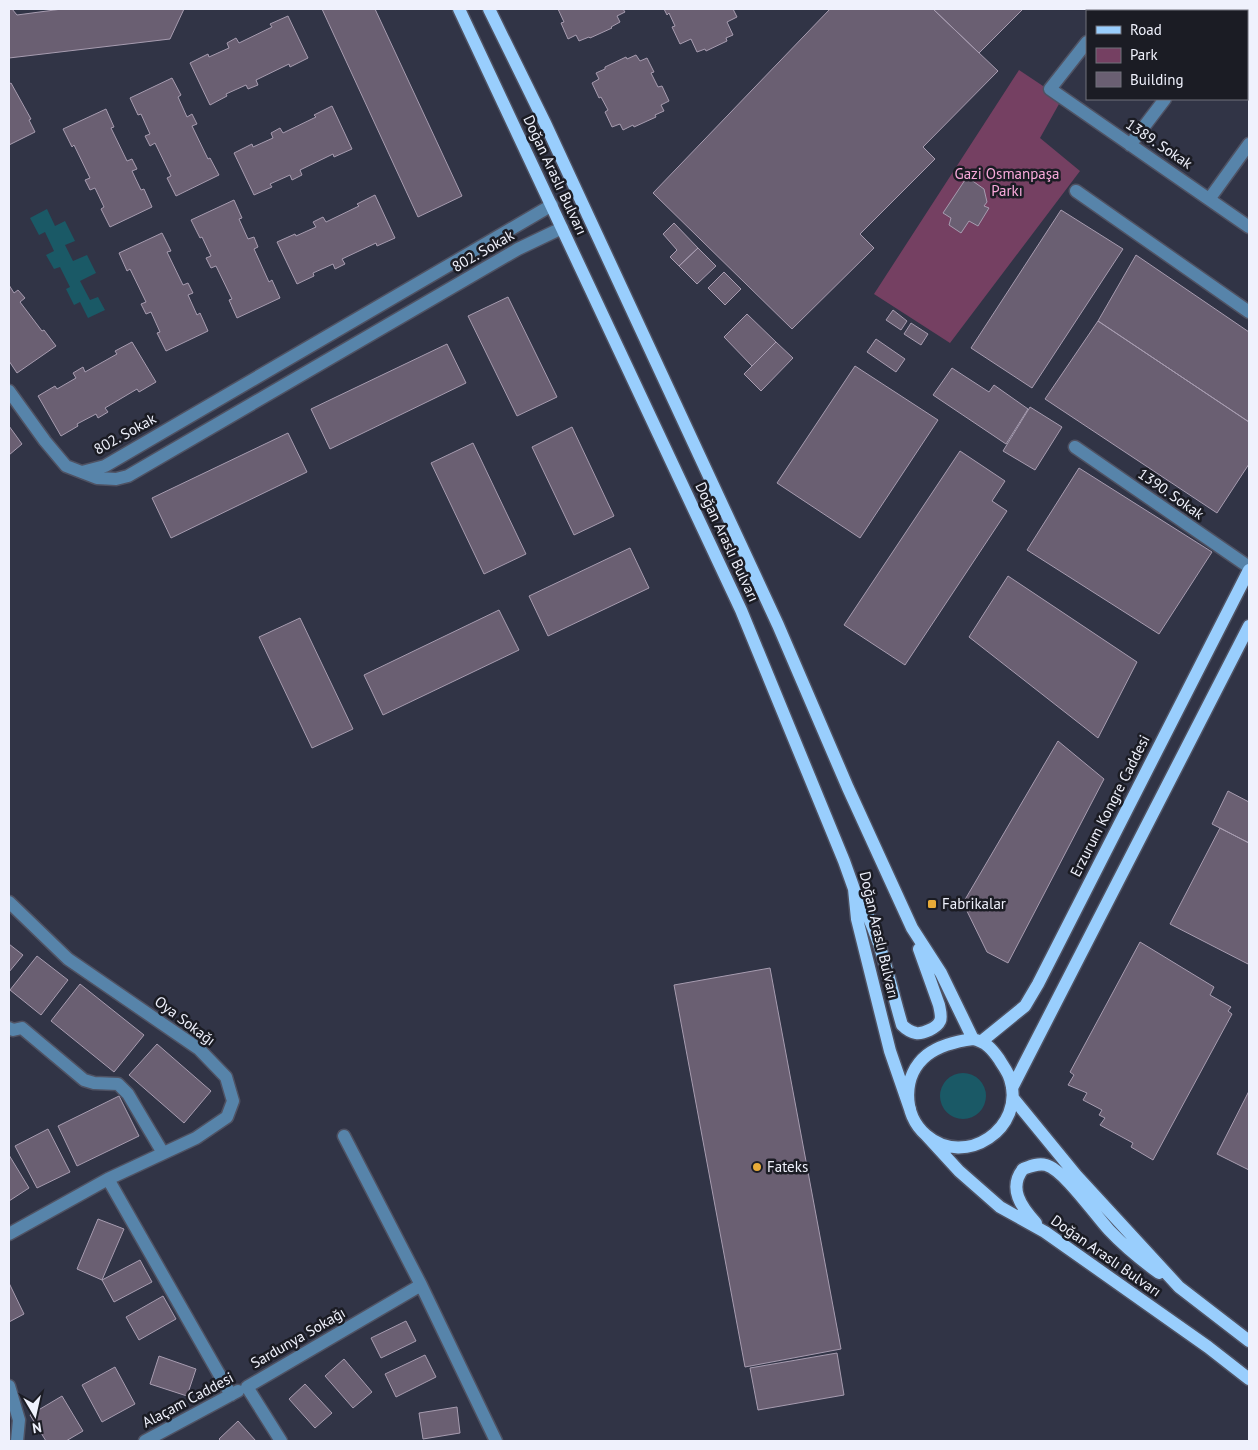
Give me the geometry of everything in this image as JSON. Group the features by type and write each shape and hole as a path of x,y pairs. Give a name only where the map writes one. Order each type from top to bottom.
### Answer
{"main road":[{"name":"Doğan Araslı Bulvarı","path":"459,9 741,610 844,861 854,889 857,919 890,1051 910,1109"},
{"name":"Doğan Araslı Bulvarı","path":"489,9 545,123 778,625 848,788 912,928 941,973 978,1040"},
{"name":"Erzurum Kongre Caddesi","path":"978,1040 1025,1006 1038,984 1249,568"},
{"path":"1013,1093 1006,1069 988,1045 978,1040 945,1045 936,1049 920,1062 914,1070 908,1089 913,1119 926,1135 935,1142 955,1148 966,1148 986,1141 995,1135 1005,1122 1011,1108 1013,1093 1249,626"},
{"path":"854,889 866,910 875,933 902,1025 908,1030 917,1033 934,1027 940,1021 940,1014 939,1005 912,928"},
{"name":"Doğan Araslı Bulvarı","path":"1013,1093 1076,1175 1179,1287 1249,1341"},
{"name":"Doğan Araslı Bulvarı","path":"926,1135 959,1171 1000,1207 1045,1232 1208,1347 1249,1379"},
{"path":"1045,1232 1024,1208 1016,1195 1016,1184 1020,1174 1023,1169 1034,1164 1046,1165 1055,1170 1110,1231 1142,1261 1179,1287"}],"street":[{"name":"1389. Sokak","path":"1086,43 1050,89 1210,198 1249,227"},
{"path":"1130,145 1164,100"},
{"path":"1210,198 1249,144"},
{"path":"1076,191 1249,312"},
{"name":"802. Sokak","path":"82,472 105,466 552,205"},
{"name":"802. Sokak","path":"82,472 98,478 116,479 128,476 518,249 562,228"},
{"path":"9,391 45,441 66,466 82,472"},
{"name":"1390. Sokak","path":"1075,447 1249,568"},
{"name":"Oya Sokağı","path":"9,902 68,959 199,1049 226,1076 233,1101 227,1117 196,1138 108,1179 9,1234"},
{"path":"9,1028 13,1030 22,1028 84,1080 94,1083 118,1084 128,1094 163,1153"},
{"path":"344,1136 421,1285 496,1441"},
{"path":"108,1179 231,1395"},
{"name":"Sardunya Sokağı","path":"281,1441 247,1386 421,1285"},
{"path":"9,1386 19,1420 17,1441"},
{"name":"Alaçam Caddesi","path":"145,1441 247,1386"}],"green space":[{"name":"Gazi Osmanpaşa Parkı","path":"1019,70 1043,86 1059,104 1040,138 1080,171 950,343 874,294"}],"water":[{"path":"47,209 55,226 65,221 75,241 65,245 73,261 87,255 96,273 80,281 90,300 98,297 105,310 88,318 80,302 74,305 66,289 70,287 60,267 54,269 46,255 54,251 45,232 39,235 30,218"},
{"path":"963,1073 976,1077 982,1083 986,1096 982,1109 976,1115 963,1119 950,1115 944,1109 940,1096 944,1083 950,1077"}],"building":[{"path":"9,9 12,9 17,15 62,9 184,9 170,39 9,58"},
{"path":"322,9 375,9 462,196 418,217"},
{"path":"558,9 623,9 625,12 617,16 620,22 612,28 579,41 576,35 568,39 561,23 564,22"},
{"path":"664,9 733,9 737,17 727,22 733,35 726,38 727,41 706,51 705,49 697,52 691,39 680,44 672,27 675,26 669,13 667,15"},
{"path":"830,9 933,9 998,71 923,147 935,159 860,234 874,248 792,329 653,193"},
{"path":"933,9 1023,9 979,53"},
{"path":"288,16 308,58 290,67 289,64 256,80 258,85 248,89 246,85 226,94 227,96 210,105 190,63 208,54 209,57 229,48 227,43 236,38 239,43 272,27 270,24"},
{"path":"636,55 640,61 647,58 654,72 651,73 658,87 662,86 669,101 661,105 664,111 655,115 656,117 623,130 620,124 612,127 605,112 608,110 601,97 599,98 592,83 599,79 596,73 605,69 605,67 626,57 627,59"},
{"path":"172,78 181,95 178,97 187,117 192,114 197,124 192,126 208,159 210,158 219,175 176,196 167,178 171,176 155,143 150,146 145,136 150,134 141,114 138,115 130,98"},
{"path":"11,83 31,119 29,120 35,132 9,145 9,84"},
{"path":"332,106 352,149 334,157 333,154 300,170 302,175 292,180 290,175 270,184 272,187 254,195 234,153 252,144 253,147 273,138 271,133 280,128 283,133 316,117 314,115"},
{"path":"106,109 114,127 111,128 127,161 132,159 137,169 132,171 141,190 144,189 152,207 110,227 101,209 104,207 95,188 90,190 85,180 90,178 74,145 72,147 63,129"},
{"path":"967,177 984,189 987,202 984,206 989,208 978,226 969,221 961,233 949,225 951,218 943,213"},
{"path":"375,195 395,238 377,246 376,243 342,259 345,264 335,269 333,264 313,273 314,276 297,284 277,242 316,227 313,222 323,217 326,222 359,206 357,204"},
{"path":"234,200 242,218 239,219 248,239 254,237 258,247 254,249 269,282 272,280 280,298 237,318 229,300 232,299 216,266 211,268 206,258 211,256 191,220"},
{"path":"1061,210 1123,249 1032,388 971,348"},
{"path":"674,223 698,248 679,266 670,257 677,250 663,234"},
{"path":"162,233 171,251 167,252 183,285 188,283 193,293 188,295 197,315 200,313 208,331 166,351 157,333 160,332 151,312 146,314 141,304 146,302 130,269 127,271 119,253"},
{"path":"698,248 716,266 697,284 679,266"},
{"path":"1136,255 1249,332 1249,422 1098,321"},
{"path":"724,272 741,289 725,305 708,288"},
{"path":"9,285 14,293 18,290 25,298 20,302 56,346 17,373 9,361"},
{"path":"508,297 557,397 517,416 468,316"},
{"path":"893,310 907,321 901,330 886,320"},
{"path":"747,314 776,342 752,366 724,337"},
{"path":"1098,321 1249,422 1249,464 1217,513 1045,399"},
{"path":"911,323 928,334 921,345 904,334"},
{"path":"876,339 905,359 896,372 867,352"},
{"path":"132,342 156,382 139,392 137,389 105,408 108,412 98,418 96,414 77,424 78,426 61,436 38,396 55,386 57,389 76,378 73,373 83,367 85,372 117,354 115,351"},
{"path":"776,342 793,358 761,391 744,374"},
{"path":"447,344 466,383 330,449 311,409"},
{"path":"855,366 938,420 860,538 777,483"},
{"path":"952,368 989,392 994,385 1028,409 1006,444 933,395"},
{"path":"1030,407 1062,427 1035,470 1003,451"},
{"path":"9,426 22,444 9,455"},
{"path":"572,427 614,516 574,535 532,447"},
{"path":"288,433 307,472 171,538 152,498"},
{"path":"473,443 526,554 484,574 431,463"},
{"path":"960,451 1005,481 992,501 1007,511 905,665 844,625"},
{"path":"1079,468 1212,552 1159,634 1027,550"},
{"path":"630,548 649,588 548,636 529,596"},
{"path":"1008,576 1137,662 1098,738 969,637"},
{"path":"499,610 519,650 383,715 364,675"},
{"path":"300,618 353,729 312,748 259,637"},
{"path":"1058,741 1104,779 1008,963 987,952 963,903"},
{"path":"1228,791 1249,802 1249,843 1212,824"},
{"path":"1220,828 1249,843 1248,964 1170,924"},
{"path":"1140,942 1214,987 1210,995 1231,1007 1228,1011 1232,1014 1153,1160 1131,1147 1133,1143 1100,1125 1105,1118 1099,1115 1102,1110 1083,1100 1087,1093 1068,1085 1074,1075 1070,1072"},
{"path":"9,944 23,955 9,972"},
{"path":"37,956 68,980 41,1015 10,990"},
{"name":"Fateks","path":"770,968 841,1349 745,1367 674,985"},
{"path":"80,984 144,1035 114,1072 51,1021"},
{"path":"157,1044 211,1091 184,1123 129,1075"},
{"path":"1249,1091 1249,1170 1217,1154"},
{"path":"119,1096 139,1136 77,1166 58,1126"},
{"path":"48,1129 70,1172 37,1188 15,1146"},
{"path":"9,1155 29,1188 9,1201"},
{"path":"98,1219 124,1229 102,1280 77,1269"},
{"path":"140,1260 152,1282 114,1302 102,1280"},
{"path":"9,1283 24,1314 9,1322"},
{"path":"163,1296 176,1319 139,1340 126,1317"},
{"path":"406,1321 416,1341 381,1358 371,1338"},
{"path":"837,1353 844,1395 758,1410 750,1368"},
{"path":"425,1355 436,1377 396,1397 385,1374"},
{"path":"159,1356 196,1369 187,1396 150,1384"},
{"path":"344,1359 372,1392 353,1408 325,1376"},
{"path":"115,1367 135,1404 102,1422 82,1385"},
{"path":"305,1384 332,1413 315,1428 289,1399"},
{"path":"62,1396 83,1431 66,1441 46,1441 30,1415"},
{"path":"457,1407 460,1433 423,1439 419,1413"},
{"path":"238,1421 256,1441 221,1441 219,1439"}],"place":[{"name":"Fabrikalar","path":"932,904"},
{"name":"Fateks","path":"757,1167"}]}
